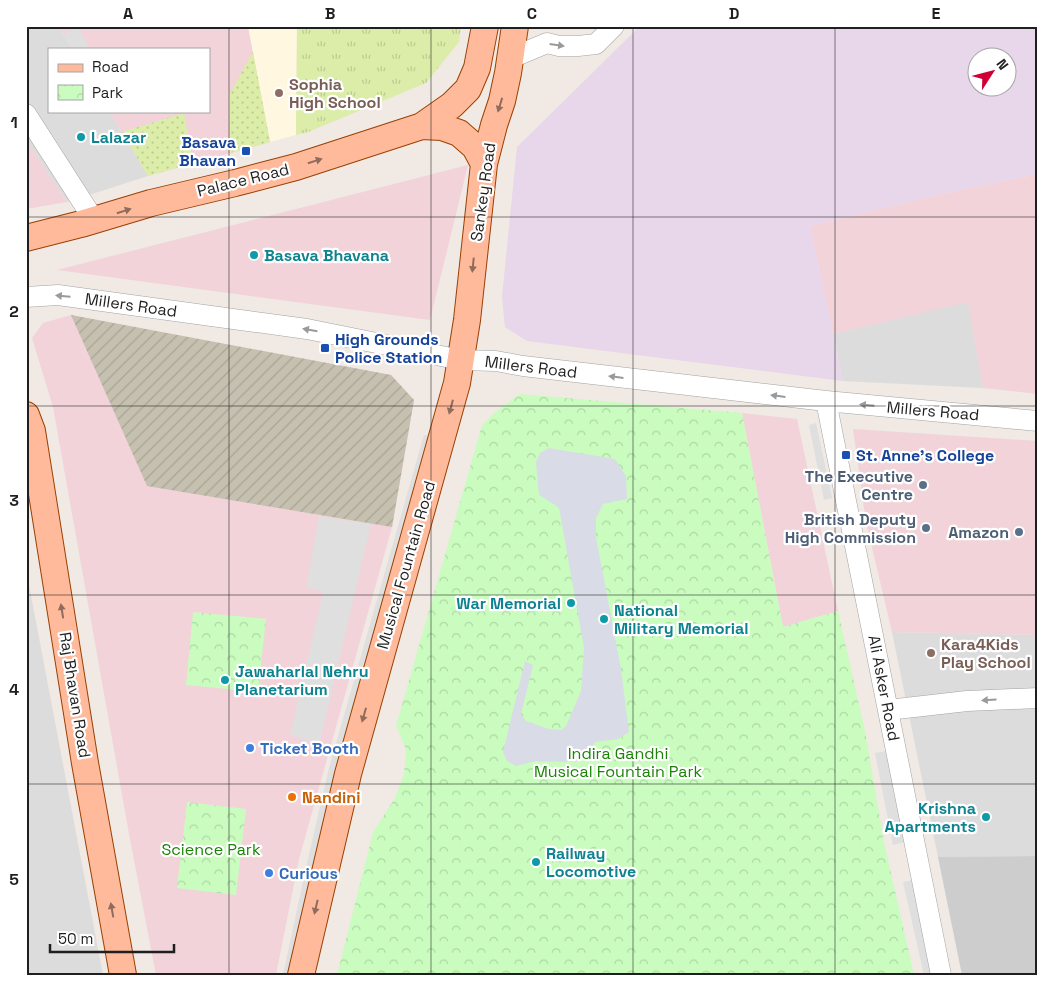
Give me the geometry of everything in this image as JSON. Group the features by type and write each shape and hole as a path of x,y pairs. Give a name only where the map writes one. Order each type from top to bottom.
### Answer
{"main road":[{"path":"486,26 477,68 511,58"},
{"name":"Sankey Road","path":"461,360 484,164 502,101 511,58 514,26"},
{"name":"Palace Road","path":"26,238 152,203 303,165 422,126 452,106 468,89 477,68"},
{"path":"422,126 442,126 460,134 475,147 484,164"},
{"name":"Musical Fountain Road","path":"301,975 348,774 457,383 461,360"},
{"name":"Raj Bhavan Road","path":"26,414 32,431 85,763 123,975"}],"street":[{"path":"511,58 547,43 559,46 596,44 614,26"},
{"path":"26,114 88,222"},
{"path":"26,139 67,201 88,222"},
{"name":"Millers Road","path":"26,297 58,295 288,326 461,360 496,361 523,366 826,401 1038,421"},
{"name":"Ali Asker Road","path":"826,401 941,975"},
{"path":"888,710 967,701 1038,698"}],"shaded area":[{"path":"26,26 58,26 71,48 48,48 48,112 110,112 148,176 67,202 26,140"},
{"path":"58,26 248,26 270,142 148,176 110,112 210,112 210,48 71,48"},
{"path":"77,26 89,48 71,48 63,35"},
{"name":"Sophia High School","path":"248,26 297,26 296,135 270,142"},
{"path":"640,26 1038,26 1038,174 950,192 810,226 843,381 527,341 505,327 502,297 517,147"},
{"path":"26,140 67,202 26,209"},
{"path":"468,165 430,320 57,270"},
{"path":"1038,174 1038,394 983,388 968,302 833,334 810,226 950,192"},
{"path":"969,301 983,388 843,381 833,334"},
{"name":"Jawaharlal Nehru Planetarium","path":"71,315 391,375 414,400 392,527 299,859 276,975 156,975 53,407 32,338 43,323"},
{"path":"71,315 391,375 414,400 392,527 147,486"},
{"path":"742,413 797,419 838,611 783,627"},
{"path":"816,423 832,498 824,500 809,425"},
{"path":"853,429 1038,441 1038,635 892,632 866,522"},
{"path":"424,435 430,436 291,975 283,975 329,768"},
{"path":"549,448 615,459 626,476 627,499 603,504 596,518 596,537 621,669 629,732 618,739 595,742 588,753 575,762 536,761 516,766 507,761 503,752 525,661 533,665 521,714 526,721 549,729 561,730 566,726 581,691 584,648 559,508 539,495 536,462 540,453"},
{"path":"319,516 371,524 319,745 290,735 323,592 306,587"},
{"path":"26,569 103,975 26,975"},
{"path":"892,632 1038,635 1038,856 938,857"},
{"path":"887,751 905,842 893,845 875,753"},
{"path":"1038,856 1038,975 962,975 938,857"},
{"path":"914,880 936,975 924,975 903,882"}],"green space":[{"path":"297,26 461,26 459,42 426,83 308,132 296,135"},
{"path":"253,52 270,142 230,153 229,95"},
{"path":"184,113 193,163 148,176 122,132"},
{"name":"Indira Gandhi Musical Fountain Park","path":"520,394 742,413 783,627 838,611 865,731 884,842 914,975 337,975 373,832 395,798 404,774 406,749 396,726 482,425 494,413"},
{"path":"193,612 266,619 258,692 186,685"},
{"name":"Science Park","path":"187,802 246,809 236,895 177,888"}],"place":[{"name":"Sophia High School","path":"279,93"},
{"name":"Lalazar","path":"81,137"},
{"name":"Basava Bhavan","path":"246,151"},
{"name":"Basava Bhavana","path":"254,255"},
{"name":"High Grounds Police Station","path":"325,348"},
{"name":"St. Anne's College","path":"846,455"},
{"name":"The Executive Centre","path":"923,485"},
{"name":"British Deputy High Commission","path":"926,528"},
{"name":"Amazon","path":"1019,532"},
{"name":"War Memorial","path":"571,603"},
{"name":"National Military Memorial","path":"604,619"},
{"name":"Kara4Kids Play School","path":"931,653"},
{"name":"Jawaharlal Nehru Planetarium","path":"225,680"},
{"name":"Ticket Booth","path":"250,748"},
{"name":"Nandini","path":"292,797"},
{"name":"Krishna Apartments","path":"986,817"},
{"name":"Railway Locomotive","path":"536,862"},
{"name":"Curious","path":"269,873"}]}
